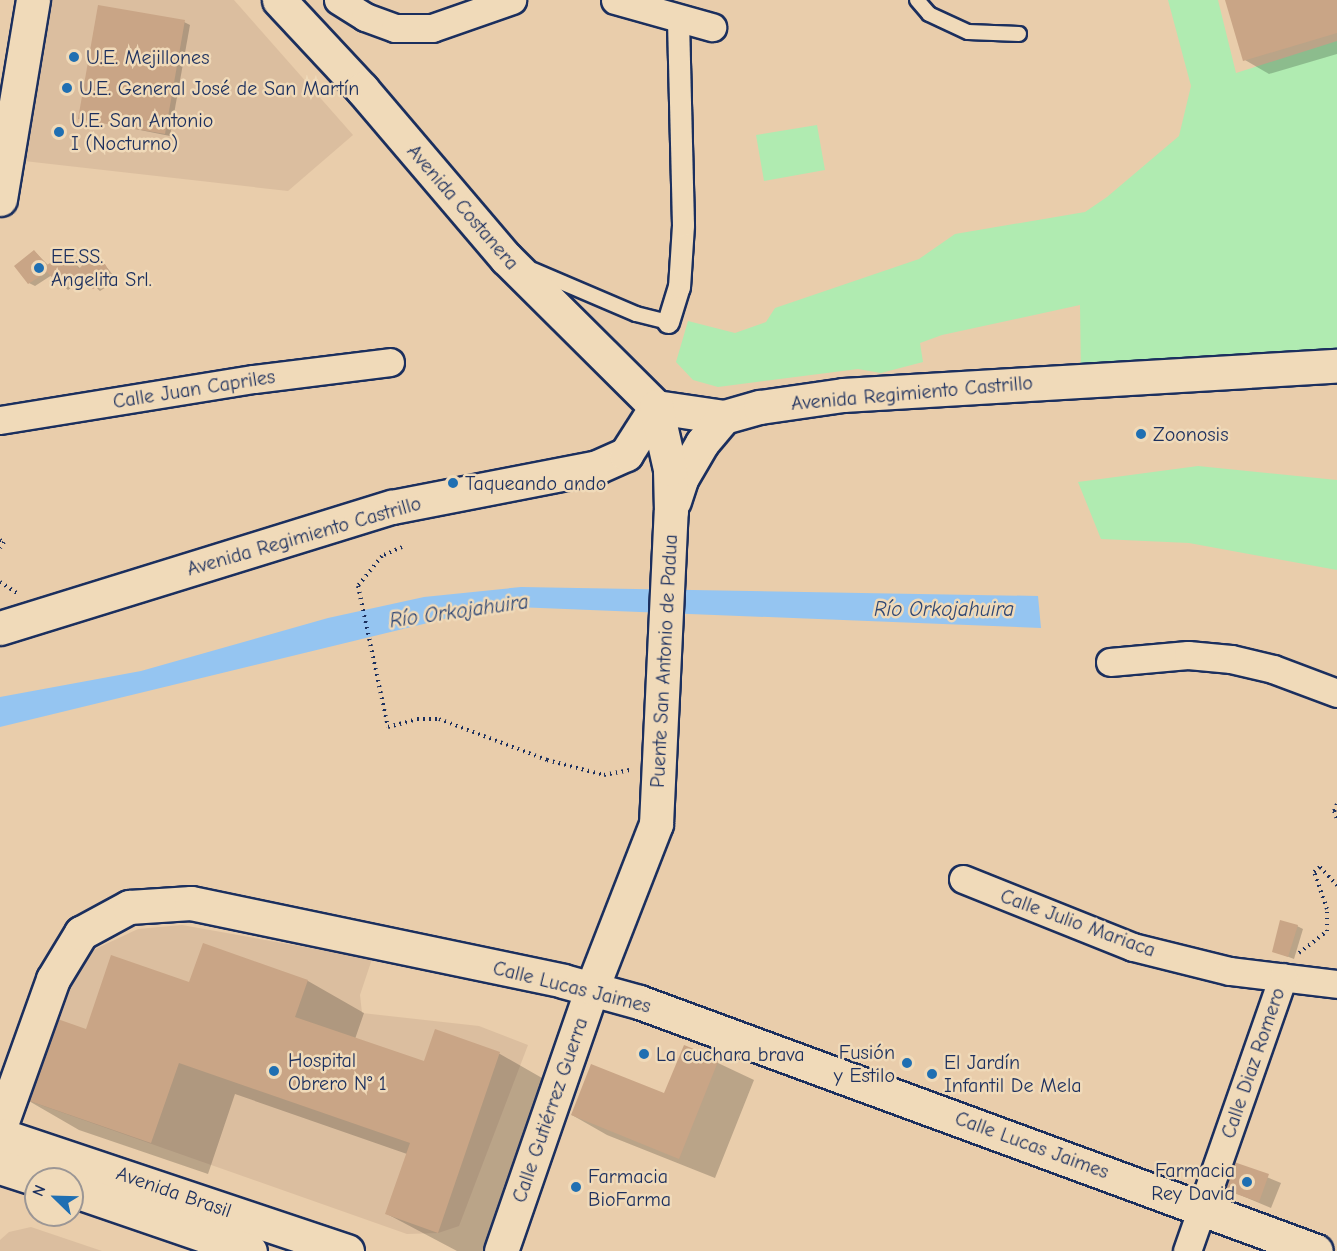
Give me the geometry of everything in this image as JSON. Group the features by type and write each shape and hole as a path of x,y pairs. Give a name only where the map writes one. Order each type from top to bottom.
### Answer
{"main road":[{"path":"0,199 33,0"},
{"name":"Avenida Costanera","path":"279,0 362,89 506,258 656,406"},
{"name":"Avenida Regimiento Castrillo","path":"0,628 392,507 597,467 626,454 656,406 724,417 759,407 843,395 1337,366"},
{"path":"656,406 670,469 670,516"},
{"path":"670,516 681,479 702,443 724,417"},
{"path":"597,467 639,469 656,483 670,516"},
{"name":"Puente San Antonio de Padua","path":"658,801 670,516"},
{"name":"Calle Gutiérrez Guerra","path":"501,1251 592,988 656,824 658,801"},
{"name":"Calle Lucas Jaimes","path":"0,1126 53,979 81,933 129,907 191,903 592,988 1203,1207 1316,1251"},
{"name":"Avenida Brasil","path":"0,1135 155,1201 250,1251"},
{"path":"0,1167 24,1175"},
{"name":"Avenida Brasil","path":"84,1192 155,1201 347,1251"}],"street":[{"path":"338,0 365,17 396,28 432,28 464,20 499,2"},
{"path":"615,0 712,27"},
{"path":"668,322 680,287 683,225 678,17"},
{"name":"Calle Juan Capriles","path":"0,420 254,379 390,362"},
{"path":"1110,662 1188,655 1231,659 1274,669 1337,693"},
{"name":"Calle Julio Mariaca","path":"963,879 1133,947 1230,971 1337,984"},
{"name":"Calle Diaz Romero","path":"1187,1251 1283,976"}],"lane":[{"path":"917,0 929,14 968,32 1020,34"},
{"path":"506,258 627,310 668,322"}],"path":[{"path":"0,540 3,542 0,548"},
{"path":"402,547 382,556 358,586 359,608 388,727 417,720 439,719 547,760 604,775 638,768"},
{"path":"1337,804 1334,811 1337,819"},
{"path":"1283,976 1302,948 1327,931 1327,909 1314,872 1320,867 1337,885"}],"shaded area":[{"path":"46,0 234,0 353,135 288,191 24,161"},
{"name":"Hospital Obrero N° 1","path":"182,925 372,959 360,995 362,1013 479,1026 528,1045 459,1226 438,1233 407,1234 21,1098 58,990 91,951 138,929"},
{"path":"31,1227 102,1251 0,1251 0,1240 9,1232"}],"green space":[{"path":"1168,0 1218,0 1236,73 1337,41 1337,355 1081,380 1080,305 942,335 920,343 923,362 881,373 858,369 718,387 693,380 676,362 688,321 735,333 766,322 775,308 919,259 955,234 1085,212 1107,197 1179,136 1191,86"},
{"path":"817,125 825,170 764,181 756,135"},
{"path":"1198,466 1337,480 1337,570 1189,543 1101,539 1078,482"}],"water":[{"name":"Río Orkojahuira","path":"521,587 1038,596 1041,628 516,607 444,619 0,727 0,697 141,671 328,618 424,597"}],"building":[{"path":"1225,0 1337,0 1337,33 1243,61"},
{"path":"98,5 185,20 165,134 78,119"},
{"path":"34,250 47,265 66,253 79,269 86,261 94,266 105,264 112,277 93,289 80,275 62,288 47,272 28,284 14,266"},
{"path":"1280,920 1298,925 1288,957 1272,952"},
{"path":"203,943 308,980 295,1017 424,1061 435,1029 500,1052 438,1233 385,1214 410,1143 179,1063 151,1143 21,1098 49,1016 86,1029 111,955 189,982"},
{"path":"684,1045 719,1059 679,1159 571,1115 591,1064 664,1093"},
{"name":"Farmacia Rey David","path":"1234,1162 1269,1174 1259,1202 1225,1190"}],"place":[{"name":"U.E. Mejillones","path":"74,57"},
{"name":"U.E. General José de San Martín","path":"67,88"},
{"name":"U.E. San Antonio I (Nocturno)","path":"59,132"},
{"name":"EE.SS. Angelita Srl.","path":"39,268"},
{"name":"Zoonosis","path":"1141,434"},
{"name":"Taqueando ando","path":"453,483"},
{"name":"La cuchara brava","path":"644,1054"},
{"name":"Fusión y Estilo","path":"907,1063"},
{"name":"Hospital Obrero N° 1","path":"274,1071"},
{"name":"El Jardín Infantil De Mela","path":"932,1074"},
{"name":"Farmacia Rey David","path":"1247,1182"},
{"name":"Farmacia BioFarma","path":"576,1187"}]}
